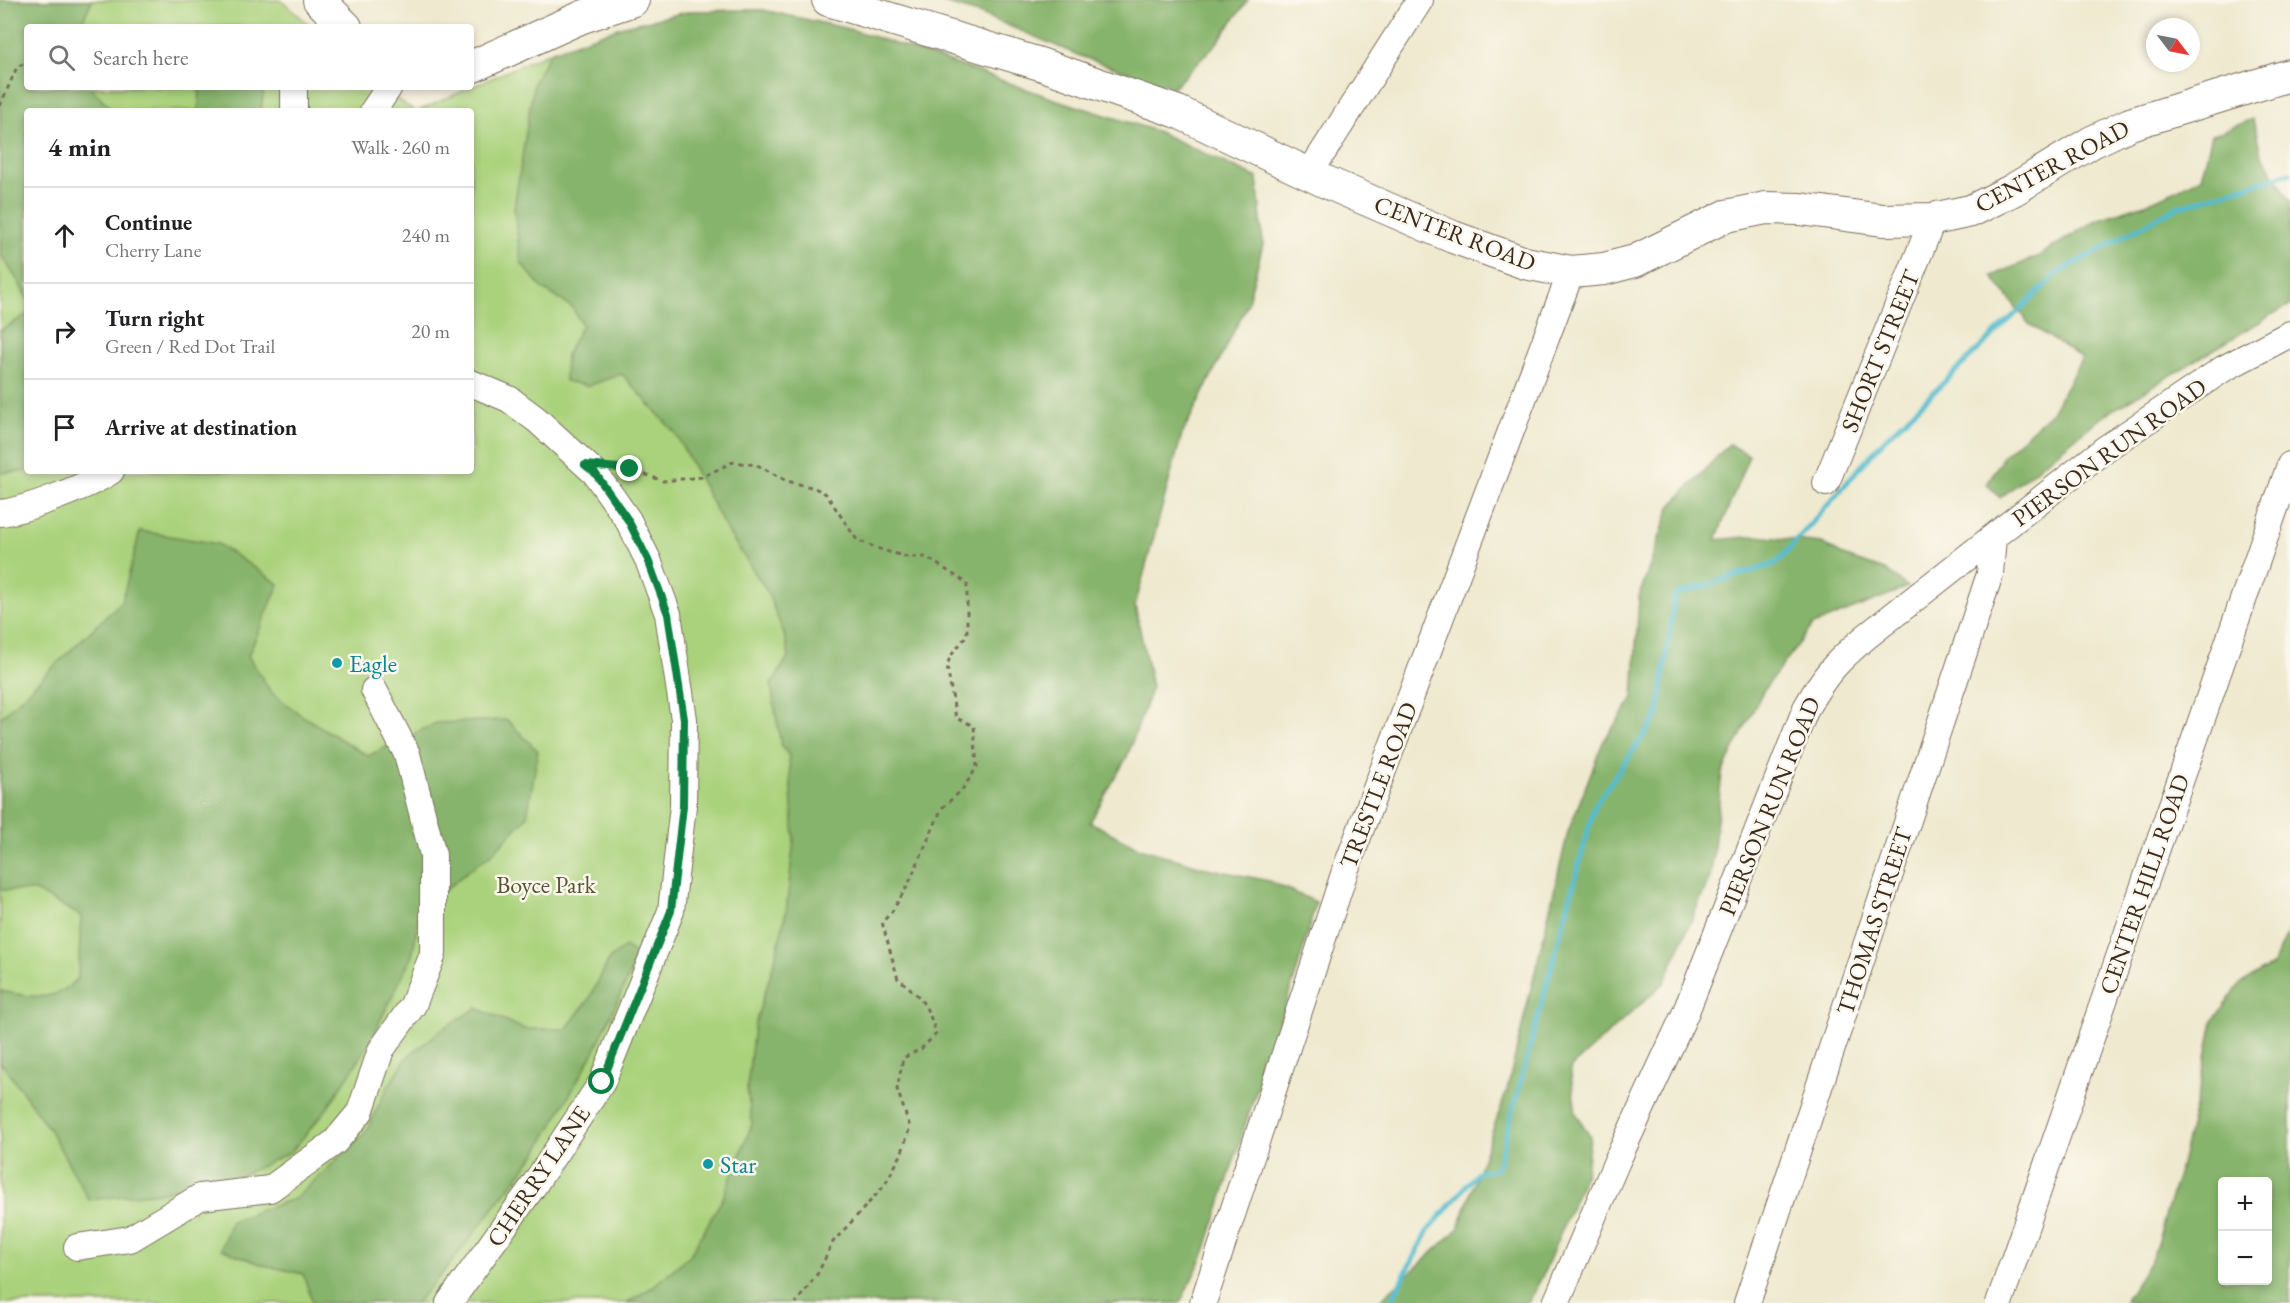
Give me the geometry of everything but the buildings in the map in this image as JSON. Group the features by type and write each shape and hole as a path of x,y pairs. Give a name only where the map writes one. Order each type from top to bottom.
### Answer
{"main road":[{"path":"319,0 342,24"},
{"path":"474,66 582,17 633,0"},
{"name":"CENTER ROAD","path":"828,0 1040,64 1178,112 1309,174 1452,237 1525,263 1571,272 1604,269 1635,261 1726,216 1766,208 1800,209 1883,220 1934,219 1971,210 2013,190 2092,142 2130,124 2290,75"}],"street":[{"path":"1309,174 1420,0"},
{"path":"294,90 294,108"},
{"path":"374,108 387,90"},
{"name":"SHORT STREET","path":"1826,483 1934,219"},
{"name":"TRESTLE ROAD","path":"1203,1303 1345,871 1571,272"},
{"name":"PIERSON RUN ROAD","path":"1556,1303 1617,1161 1685,1014 1806,708 1821,682 1836,663 1867,636 2105,449 2223,369 2290,334"},
{"name":"CHERRY LANE","path":"449,1303 532,1188 602,1082 671,911 683,806 684,719 668,614 648,560 628,520 595,473 537,420 509,399 474,383"},
{"name":"CENTER HILL ROAD","path":"1999,1303 2290,465"},
{"path":"0,513 10,512 59,496 105,474"},
{"name":"THOMAS STREET","path":"1747,1303 1990,574 1993,537"},
{"path":"77,1246 130,1239 200,1197 270,1188 335,1142 360,1112 381,1050 413,1005 433,954 433,855 407,754 374,690"}],"path":[{"path":"0,107 17,67 24,64"},
{"path":"585,465 630,469 663,481 702,477 733,462 757,465 787,481 815,488 826,494 857,540 907,557 926,557 967,583 967,635 950,657 947,666 956,717 974,726 977,767 962,790 942,808 908,885 891,913 882,922 898,979 913,990 930,1014 936,1034 921,1049 903,1058 897,1089 910,1127 902,1155 884,1186 833,1242 818,1273 796,1303"}],"green space":[{"name":"Boyce Park","path":"0,0 281,0 309,24 24,24 24,90 383,90 410,108 24,108 24,474 474,474 474,108 425,108 465,90 474,90 474,86 550,52 624,26 692,11 763,10 853,30 1054,99 1156,131 1257,178 1263,244 1247,305 968,862 1178,1303 0,1303"},
{"path":"0,0 92,0 81,24 24,24 24,90 93,90 111,108 24,108 24,293 0,253"},
{"path":"933,0 1248,0 1216,44 1173,88 1080,56 979,13"},
{"path":"763,10 853,30 1054,99 1156,131 1257,178 1263,244 1247,305 1182,434 1135,606 1152,687 1127,757 1090,822 1137,847 1202,867 1269,881 1316,902 1297,971 1205,1252 1180,1303 626,1303 651,1288 690,1255 723,1198 752,1124 747,1088 754,1027 775,960 786,912 794,839 789,756 781,745 771,685 789,656 784,634 767,591 726,529 675,433 622,374 588,386 565,381 566,355 582,325 572,307 543,289 521,263 514,208 534,82 550,52 624,26 692,11"},
{"path":"198,90 264,90 261,108 198,108 200,93"},
{"path":"2253,119 2261,154 2290,200 2290,306 2103,416 2000,498 1987,484 2004,455 2052,412 2082,358 2029,324 1992,276 2039,256 2096,220 2148,203 2201,178 2212,135"},
{"path":"24,316 24,471 0,473 0,331"},
{"path":"1729,444 1749,455 1716,540 1756,536 1822,543 1846,557 1885,570 1908,587 1813,625 1763,691 1722,773 1711,875 1664,983 1570,1068 1576,1113 1590,1137 1586,1172 1542,1277 1528,1303 1377,1303 1458,1229 1507,1090 1568,832 1603,742 1633,698 1639,597 1670,507"},
{"path":"140,531 218,544 279,584 248,656 271,692 301,715 368,756 436,723 507,720 538,751 527,817 492,854 469,870 420,912 412,956 368,1046 326,1110 291,1152 222,1185 89,1200 49,1129 0,1063 0,991 32,996 51,995 60,992 78,978 81,916 35,891 0,890 0,718 122,601"},
{"path":"2290,928 2290,1303 2128,1303 2125,1300 2153,1257 2181,1164 2213,1021 2240,984 2273,964"},
{"path":"625,947 638,956 595,1050 537,1152 448,1267 416,1303 313,1303 303,1274 263,1265 221,1249 231,1221 296,1198 365,1133 389,1085 408,1056 445,1027 477,1008 524,1029 566,1029 589,999 610,958"}],"waterway":[{"path":"1390,1303 1427,1232 1478,1172 1497,1169 1595,805 1658,715 1675,595 1777,563 1885,439 2059,272 2175,208 2290,173"}],"place":[{"name":"Eagle","path":"337,663"},
{"name":"Star","path":"708,1164"}],"route":[{"path":"602,1082 671,911 683,806 684,719 668,614 648,560 628,520 595,473 585,465 630,469"}]}
